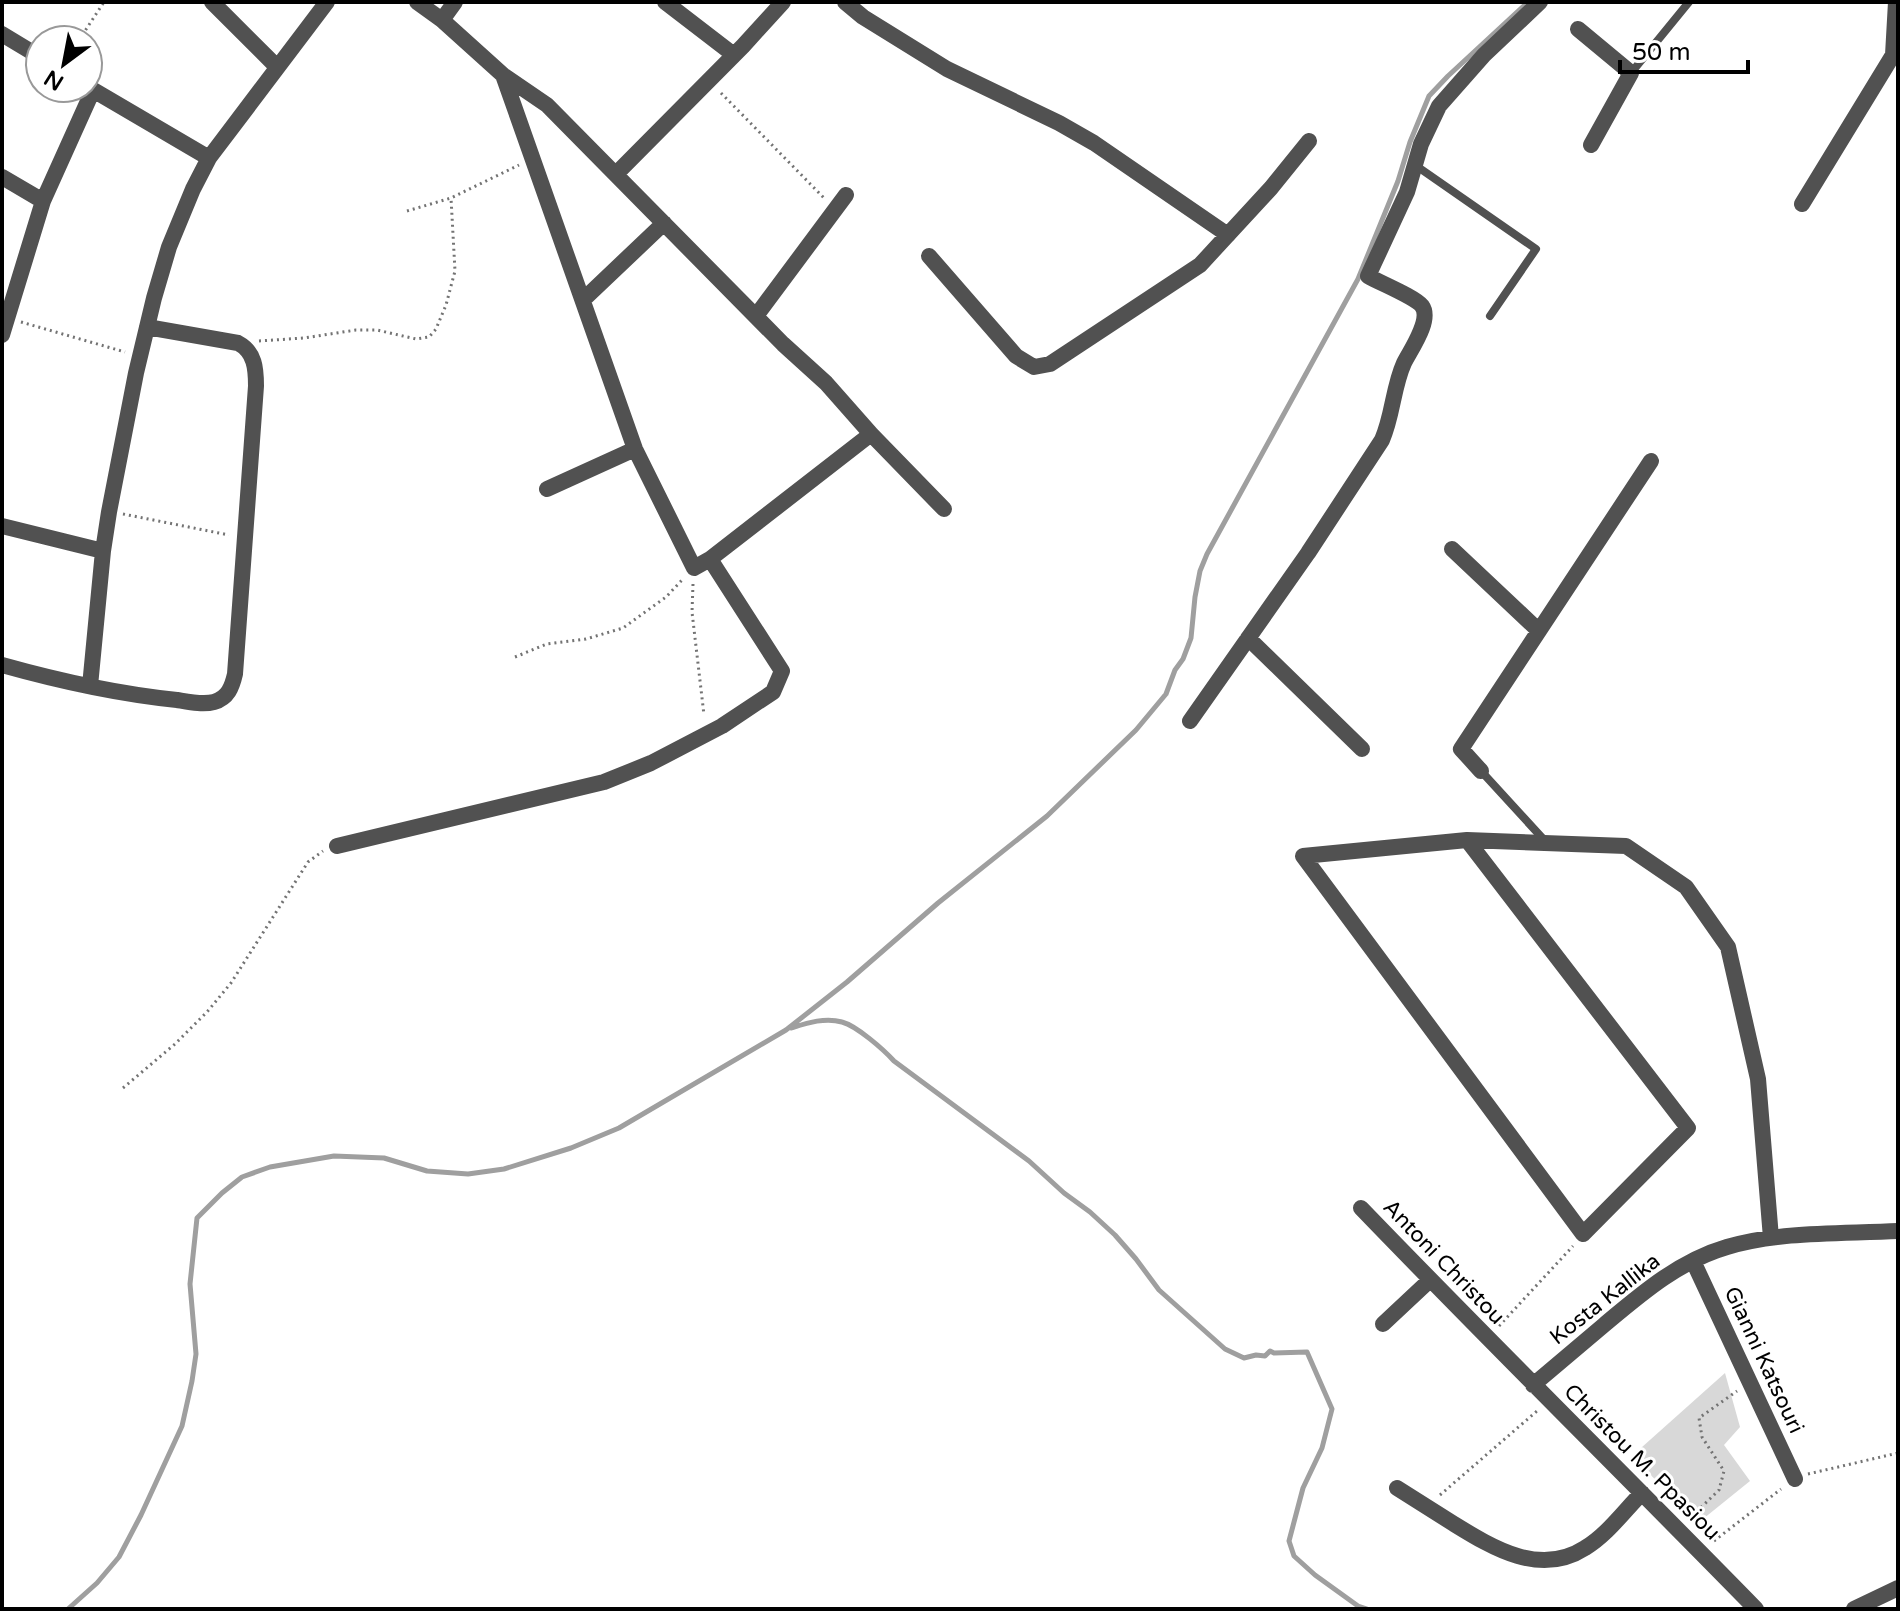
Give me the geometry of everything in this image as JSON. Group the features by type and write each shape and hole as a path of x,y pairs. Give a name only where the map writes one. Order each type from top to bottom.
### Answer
{"street":[{"path":"212,2 277,67"},
{"path":"90,686 109,512 140,357 169,247 209,158 327,2"},
{"path":"417,2 442,20 503,75 547,105 826,383 944,509"},
{"path":"442,20 455,2"},
{"path":"665,2 734,55"},
{"path":"616,174 783,2"},
{"path":"845,2 863,17 947,69 1094,143 1228,235"},
{"path":"1190,721 1308,553 1382,440 1399,376 1425,320 1423,308 1416,301 1368,276 1407,192 1425,132 1439,106 1484,55 1540,2"},
{"path":"1802,204 1893,55 1896,2"},
{"path":"1578,29 1631,73 1591,145"},
{"path":"2,34 24,47"},
{"path":"503,75 635,449 694,568 710,559 871,434"},
{"path":"104,97 209,158"},
{"path":"3,323 43,201 85,104"},
{"path":"929,256 1016,356 1034,367 1050,364 1192,272 1284,173 1309,141"},
{"path":"2,177 43,201"},
{"path":"756,316 846,195"},
{"path":"583,300 664,223"},
{"path":"2,665 149,697 205,703 226,695 235,674 256,377 254,361 245,346 147,327"},
{"path":"547,489 635,449"},
{"path":"1481,771 1461,749 1651,461"},
{"path":"2,526 103,551"},
{"path":"1452,549 1539,631"},
{"path":"337,846 604,782 651,763 706,735 773,692 782,671 710,559"},
{"path":"1248,638 1362,749"},
{"path":"1467,840 1688,1128 1583,1234 1303,856 1467,840 1626,846 1686,887 1728,947 1758,1079 1771,1238"},
{"name":"Antoni Christou","path":"1361,1208 1491,1343"},
{"name":"Kosta Kallika","path":"1533,1385 1641,1294 1693,1261 1727,1247 1771,1238 1898,1231"},
{"name":"Gianni Katsouri","path":"1693,1261 1795,1479"},
{"path":"1383,1324 1430,1280"},
{"name":"Christou M. Ppasiou","path":"1491,1343 1756,1609"},
{"path":"1397,1488 1495,1548 1528,1559 1552,1560 1563,1558 1597,1540 1642,1493"},
{"path":"1854,1609 1898,1588"}],"lane":[{"path":"1631,73 1689,2"},
{"path":"1415,165 1536,249 1490,316"},
{"path":"1481,771 1547,843"}],"path":[{"path":"90,24 104,2"},
{"path":"709,80 836,210"},
{"path":"407,211 451,198 533,157"},
{"path":"245,346 271,339 304,338 356,330 377,330 416,339 429,337 436,329 446,305 455,271 451,198"},
{"path":"3,323 140,357"},
{"path":"109,512 245,538"},
{"path":"515,657 547,644 586,639 623,628 666,597 694,568"},
{"path":"694,568 692,612 706,735"},
{"path":"123,1088 207,1012 231,983 308,862 320,852 337,846"},
{"path":"1491,1343 1583,1234"},
{"path":"1678,1530 1719,1490 1724,1471 1702,1437 1699,1418 1750,1382"},
{"path":"1427,1507 1549,1400"}],"shaded area":[{"path":"1725,1373 1740,1427 1724,1445 1750,1481 1698,1523 1632,1456"}],"waterway":[{"path":"68,1609 97,1583 119,1557 182,1426 196,1354 190,1284 197,1218 222,1193 242,1177 270,1167 334,1156 384,1158 427,1171 468,1174 504,1169 571,1148 619,1128 786,1030 1047,816 1136,730 1166,694 1183,659 1191,638 1195,597 1207,554 1358,279 1429,96 1528,2"},
{"path":"791,1028 829,1020 848,1024 862,1033 894,1061 1029,1161 1090,1212 1115,1235 1159,1290 1225,1349 1244,1358 1265,1356 1270,1351 1307,1352 1332,1409 1322,1448 1303,1488 1289,1541 1294,1556 1315,1575 1358,1606 1367,1609"}]}
